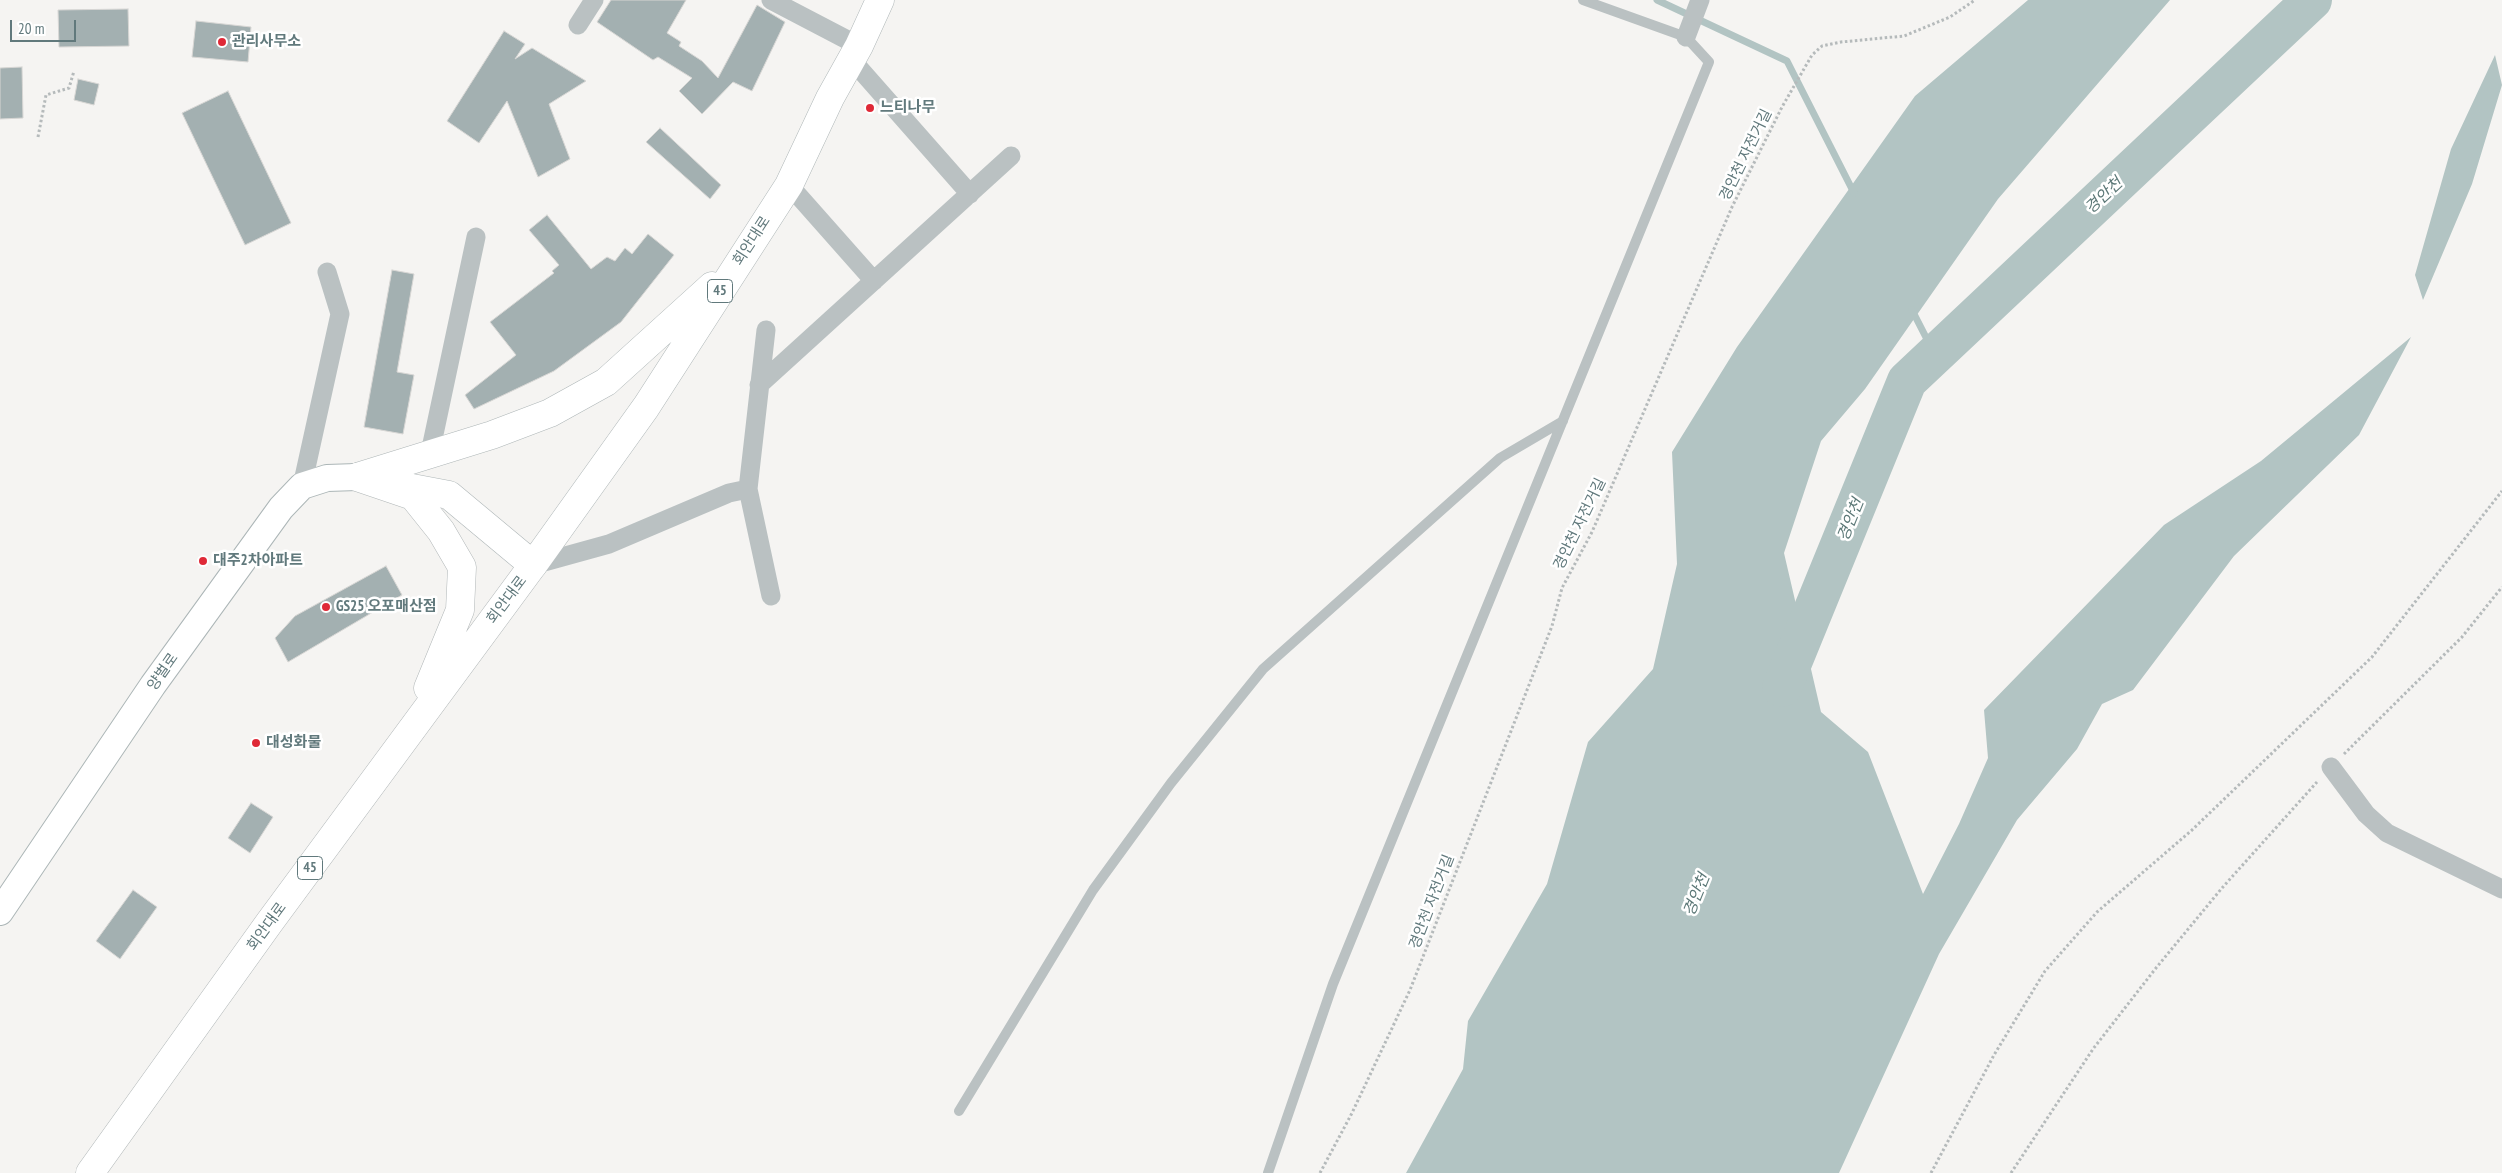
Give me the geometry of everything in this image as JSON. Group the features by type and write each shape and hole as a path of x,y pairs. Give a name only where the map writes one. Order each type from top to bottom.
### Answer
{"main road":[{"name":"회안대로","path":"90,1173 646,407 789,185 830,98 855,53 880,0"},
{"path":"357,477 492,435 550,413 606,382 739,262"},
{"path":"357,477 449,495 532,565"},
{"path":"357,477 413,496 441,531 462,567 460,610 412,727"}],"street":[{"path":"578,25 594,0"},
{"path":"771,0 855,53 970,194"},
{"path":"1687,34 1700,0"},
{"path":"759,385 1011,156"},
{"path":"789,185 874,281"},
{"path":"430,453 476,237"},
{"path":"302,486 340,314 327,272"},
{"path":"766,330 748,489 771,596"},
{"name":"양벌로","path":"0,912 153,685 281,508 302,486 327,478 357,477"},
{"path":"532,565 609,544 729,493 748,489"},
{"path":"2331,767 2366,814 2387,834 2502,889"}],"lane":[{"path":"1268,1173 1333,984 1709,62 1687,34 1583,0"},
{"path":"960,1111 1093,890 1171,783 1263,669 1500,458 1563,421"}],"path":[{"name":"경안천 자전거길","path":"1320,1173 1352,1113 1410,990 1552,626 1562,588 1592,532 1732,207 1782,107 1812,55 1822,46 1841,42 1904,36 1950,17 1975,0"},
{"path":"38,136 46,94 69,88 74,71"},
{"path":"1931,1173 1994,1055 2045,971 2097,912 2192,830 2372,657 2502,491"},
{"path":"2011,1173 2093,1049 2222,888 2331,767 2462,637 2502,588"}],"water":[{"path":"2028,0 2170,0 1998,199 1865,389 1821,441 1784,553 1821,712 1868,752 1923,894 1959,824 1988,758 1984,710 2164,525 2261,461 2411,337 2359,435 2234,556 2133,690 2102,704 2077,749 2017,820 1939,954 1839,1173 1406,1173 1463,1069 1468,1021 1547,884 1588,742 1653,669 1677,564 1672,452 1737,347 1915,96"},
{"path":"2495,55 2502,85 2472,184 2423,300 2415,275 2451,149"}],"building":[{"path":"611,0 686,0 667,33 681,42 679,46 702,61 718,78 757,5 785,22 752,91 733,82 702,114 679,91 692,78 658,57 653,60 597,22"},
{"path":"128,9 129,46 59,47 58,10"},
{"name":"관리사무소","path":"196,21 251,27 248,62 192,57"},
{"path":"504,31 525,44 515,59 532,48 586,81 549,104 570,159 538,177 507,101 479,143 447,121"},
{"path":"22,67 23,118 0,119 0,68"},
{"path":"78,79 99,84 94,105 74,100"},
{"path":"228,91 291,223 245,245 182,113"},
{"path":"660,128 721,185 710,199 646,142"},
{"path":"547,215 591,269 607,257 615,261 625,248 632,254 648,234 674,255 621,322 554,371 474,409 465,395 516,355 490,322 554,273 552,271 559,265 529,230"},
{"path":"392,270 414,274 397,372 414,375 403,434 364,427"},
{"path":"386,566 402,595 288,662 275,638 295,616"},
{"path":"251,803 273,817 250,853 228,838"},
{"path":"133,890 157,907 120,959 96,941"}],"waterway":[{"path":"1657,0 1787,61 1854,193"},
{"name":"경안천","path":"1782,687 1907,381 2312,0"},
{"path":"1912,310 1934,353"}],"place":[{"name":"관리사무소","path":"222,42"},
{"name":"느티나무","path":"870,108"},
{"name":"대주2차아파트","path":"203,561"},
{"name":"GS25 오포매산점","path":"326,607"},
{"name":"대성화물","path":"256,743"}]}
